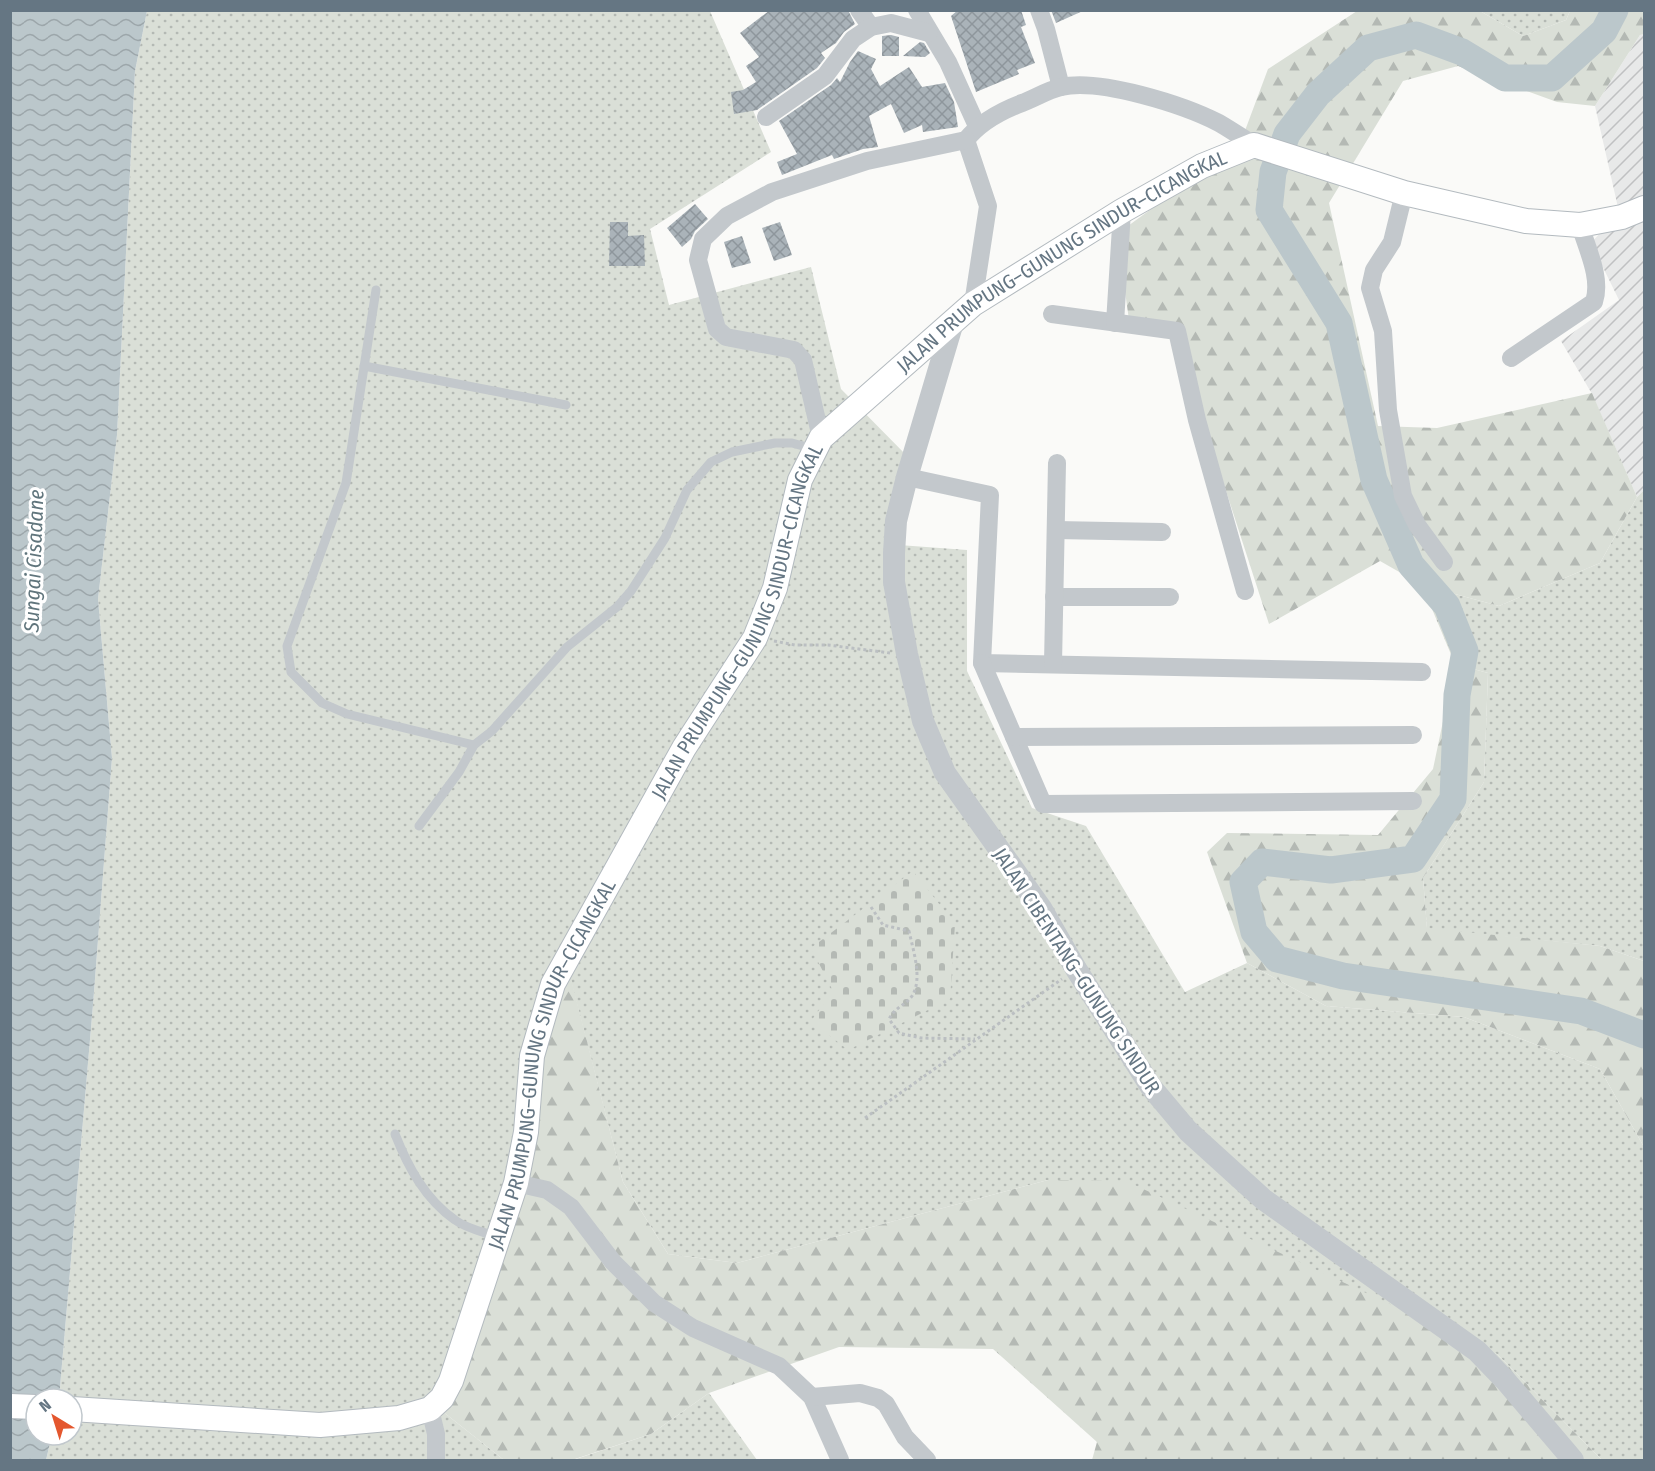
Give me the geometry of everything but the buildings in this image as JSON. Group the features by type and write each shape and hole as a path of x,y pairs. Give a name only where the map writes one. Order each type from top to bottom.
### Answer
{"main road":[{"path":"1272,151 1404,193 1526,221 1580,225 1622,216 1644,208"},
{"name":"JALAN PRUMPUNG–GUNUNG SINDUR–CICANGKAL","path":"430,1409 442,1398 451,1381 516,1183 526,1132 532,1056 553,984 684,748 755,638 775,588 800,480 818,444 973,304 1122,211 1202,166 1272,151"},
{"path":"84,1410 320,1425 399,1418 430,1409"}],"street":[{"path":"859,10 872,27"},
{"path":"917,10 948,62 971,133 988,206 973,304"},
{"path":"1039,10 1061,87"},
{"path":"766,117 825,76 853,39 872,27 891,23 929,33"},
{"path":"818,444 803,360 794,350 726,337 717,329 698,260 702,239 727,216 772,192 867,161 971,133 1013,106 1061,87 1084,86 1109,89 1178,106 1219,123 1272,151"},
{"path":"1404,193 1392,242 1374,270 1370,288 1383,332 1388,410 1403,496 1417,525 1444,562"},
{"path":"1115,323 1122,211"},
{"path":"1511,358 1594,303 1598,291 1596,277 1580,225"},
{"path":"1052,314 1177,332 1197,420 1245,591"},
{"name":"JALAN CIBENTANG–GUNUNG SINDUR","path":"953,322 907,477 896,521 894,553 894,582 907,654 923,721 945,773 1041,908 1076,969 1151,1087 1188,1131 1263,1199 1477,1351 1505,1380 1573,1461"},
{"path":"1053,664 1057,463"},
{"path":"907,477 990,495 982,663 1043,804 1413,801"},
{"path":"1056,530 1162,532"},
{"path":"1054,597 1170,597"},
{"path":"982,663 1422,672"},
{"path":"1014,737 1413,735"},
{"path":"516,1183 547,1190 571,1208 613,1262 654,1303 693,1328 779,1366 812,1397 840,1461"},
{"path":"812,1397 860,1393 878,1398 886,1404 905,1437 927,1461"},
{"path":"430,1409 436,1434 436,1461"}],"lane":[{"path":"376,290 346,483 287,646 291,672 322,703 347,714 474,745"},
{"path":"364,366 566,405"},
{"path":"419,826 459,771 474,745 492,731 567,647 616,607 631,591 665,538 687,490 711,462 732,452 775,443 818,444"},
{"path":"395,1134 408,1166 431,1198 455,1221 498,1237"}],"path":[{"path":"755,638 795,645 828,645 907,654"},
{"path":"871,907 883,925 909,931 918,973 912,996 895,1009 889,1019 899,1033 921,1038 977,1039"},
{"path":"865,1118 1076,969"}],"shaded area":[{"path":"1644,34 1644,490 1637,497 1592,394 1561,341 1619,300 1591,243 1619,212 1595,106 1640,35"}],"green space":[{"path":"147,11 710,11 771,152 650,229 669,305 811,267 841,389 912,461 899,545 967,550 967,671 1032,808 1086,826 1185,992 1247,963 1326,1006 1464,1017 1600,1069 1644,1147 1644,1460 1602,1460 1497,1354 1048,1180 737,1263 668,1254 623,1182 569,973 437,1407 504,1460 46,1460 49,1447 84,1447 84,1387 60,1387 112,758 98,599 117,435 135,71"},
{"path":"1357,11 1480,11 1523,36 1566,20 1570,11 1644,11 1644,34 1640,35 1595,106 1557,102 1458,66 1403,81 1329,203 1378,426 1437,428 1592,393 1637,497 1600,563 1499,606 1422,585 1380,561 1269,624 1175,333 1129,320 1117,234 1240,144 1268,69"},
{"path":"1480,11 1570,11 1566,20 1523,36"},
{"path":"1644,490 1644,961 1600,946 1427,929 1423,878 1484,782 1488,673 1455,664 1422,585 1499,606 1600,563 1637,497"},
{"path":"1455,664 1488,673 1484,782 1423,878 1427,928 1600,946 1644,961 1644,1147 1600,1069 1464,1017 1326,1006 1247,963 1207,852 1227,833 1378,835 1433,769"},
{"path":"913,871 955,924 950,999 848,1050 811,1021 833,991 811,948"},
{"path":"569,971 623,1182 668,1254 737,1263 1048,1180 1126,1181 1497,1354 1602,1460 1092,1460 1097,1442 993,1349 839,1347 709,1393 651,1434 572,1460 504,1460 437,1407"},
{"path":"709,1393 757,1460 573,1460 651,1434"}],"water":[{"name":"Sungai Cisadane","path":"11,10 147,11 135,71 117,435 98,599 112,758 60,1387 24,1387 24,1447 49,1447 46,1460 11,1460"}],"waterway":[{"path":"1615,10 1604,31 1552,78 1505,78 1462,52 1416,35 1368,48 1318,94 1287,134 1273,172 1269,210 1339,323 1374,480 1411,565 1447,606 1465,651 1457,695 1453,799 1413,859 1331,870 1262,862 1243,882 1254,932 1277,959 1343,976 1581,1011 1644,1035"}]}
